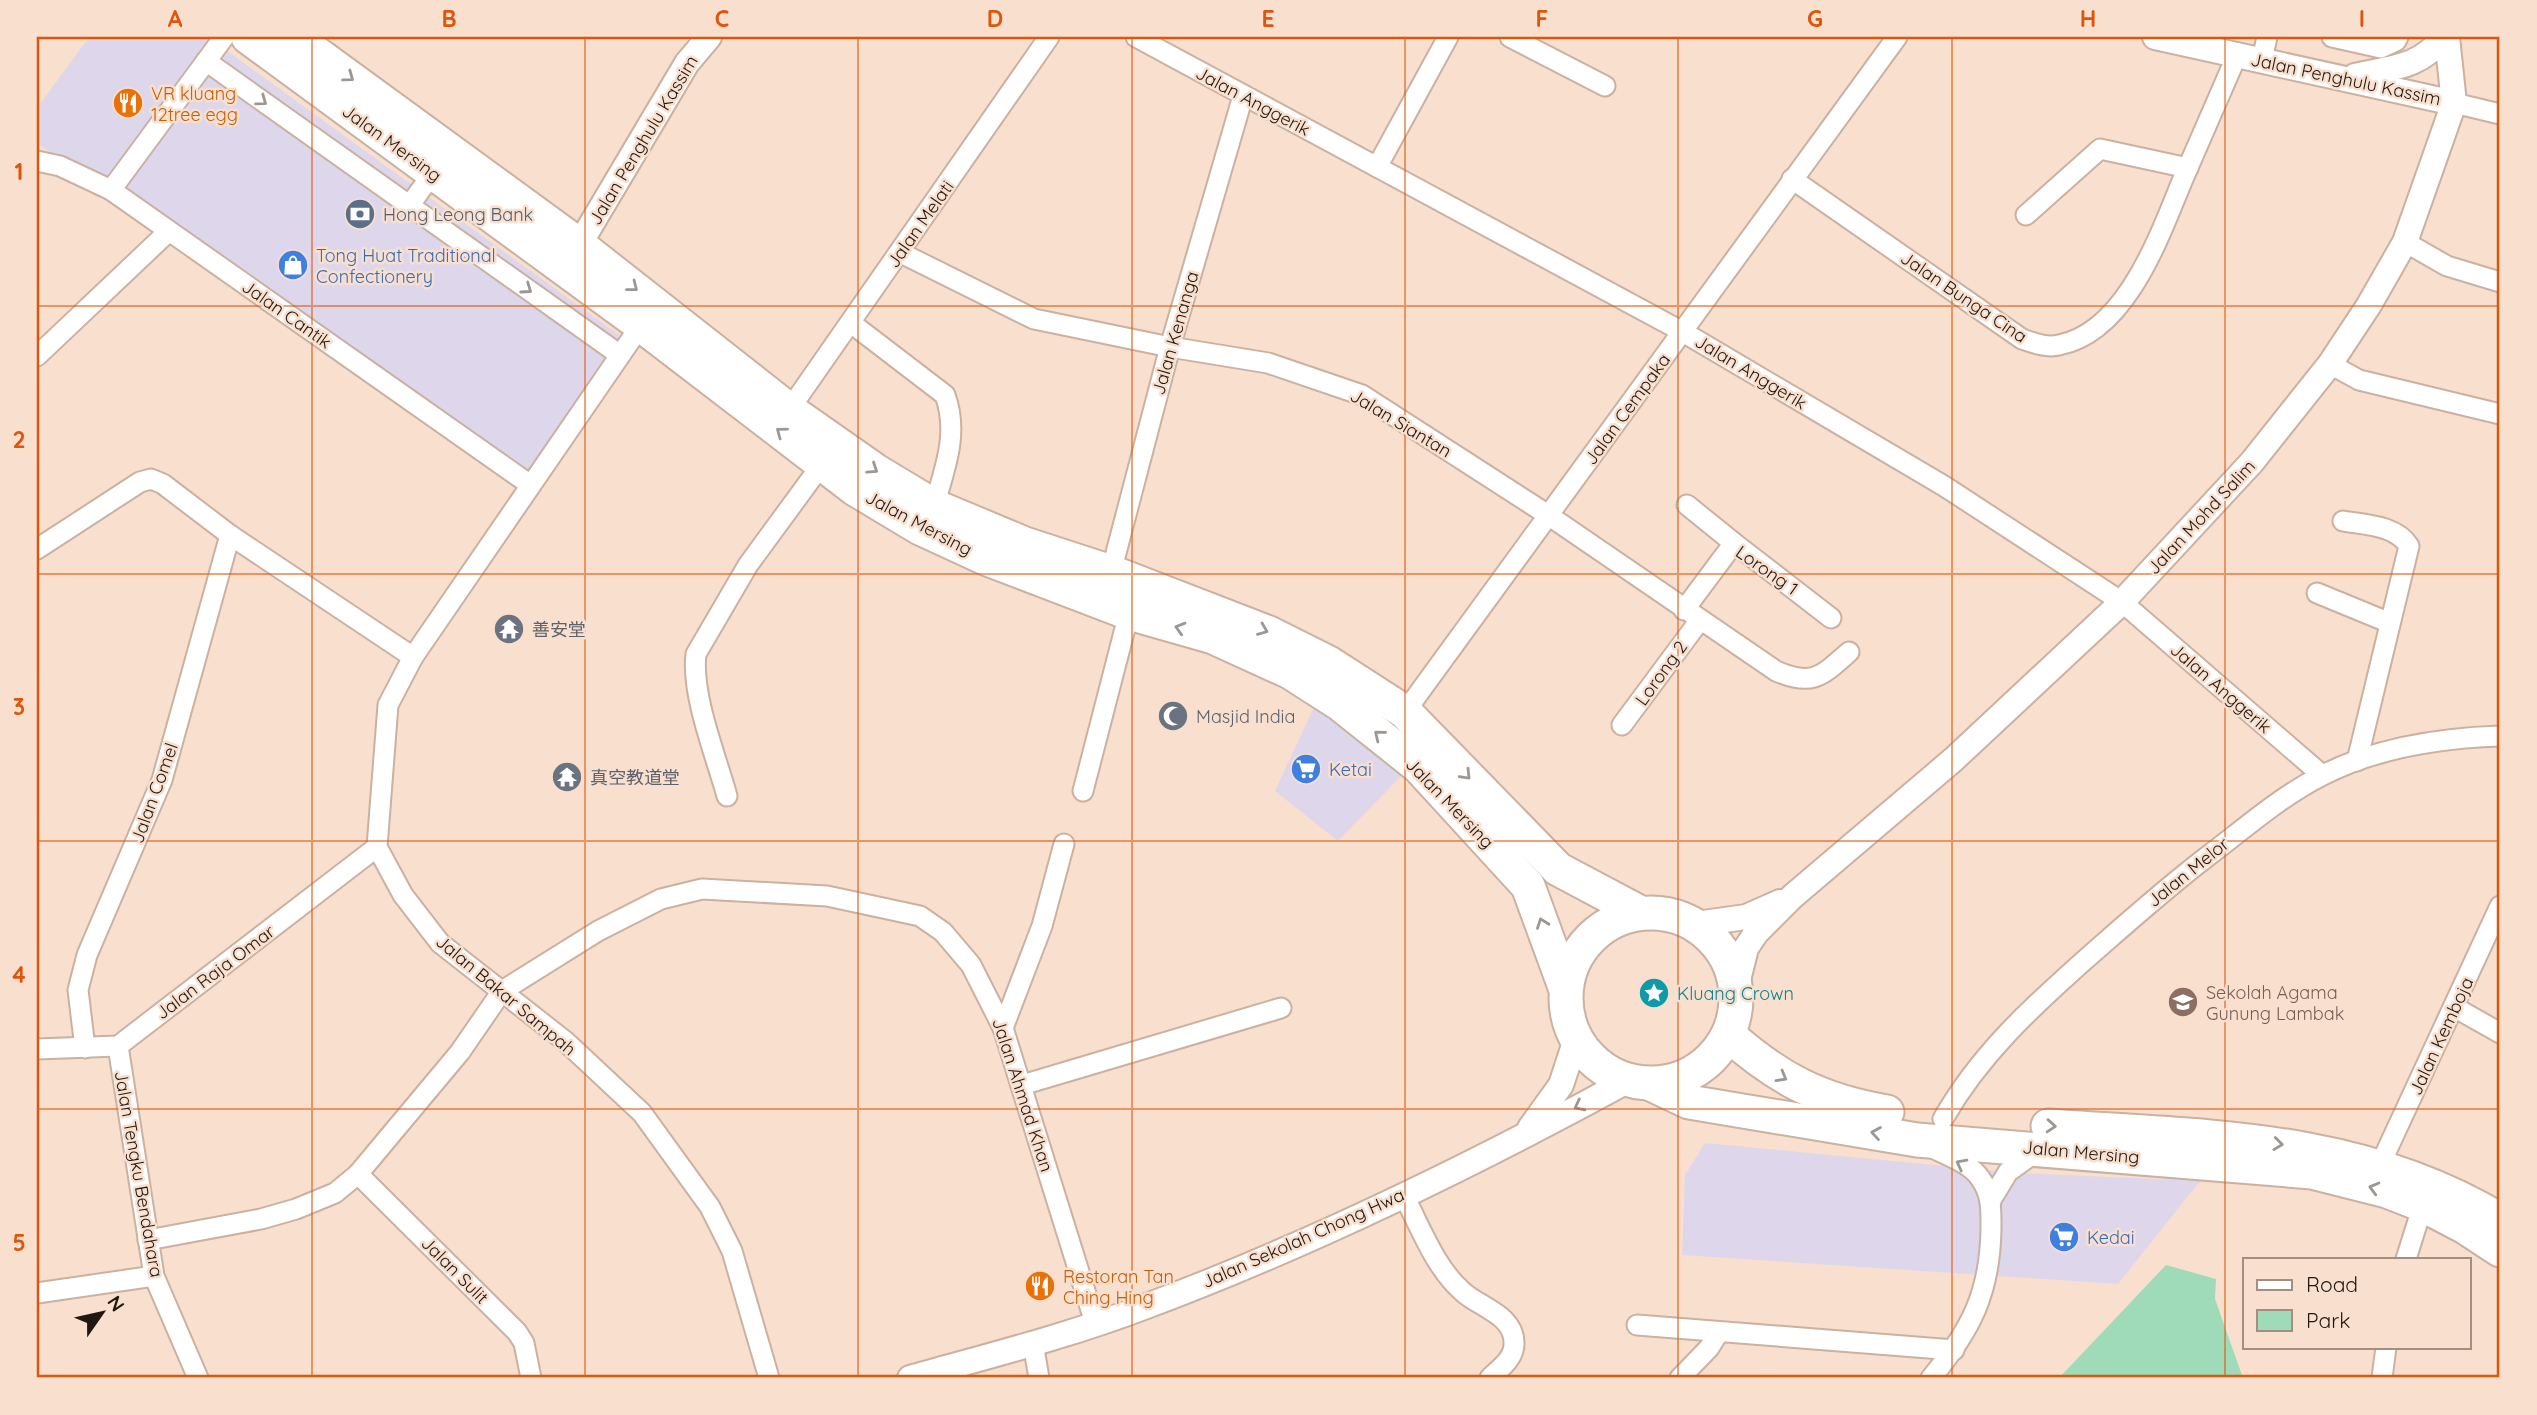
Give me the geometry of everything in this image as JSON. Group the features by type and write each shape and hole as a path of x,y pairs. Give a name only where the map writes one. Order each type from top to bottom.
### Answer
{"highway":[{"name":"Jalan Mersing","path":"248,37 641,325 855,489 920,528 985,558 1129,613 1213,637 1290,672 1340,704 1419,767 1528,886 1565,987"},
{"name":"Jalan Mersing","path":"294,37 579,245 789,410 876,471 934,506 1025,544 1111,572 1269,632 1329,663 1405,712 1558,869 1639,912"},
{"path":"1639,912 1669,913 1696,924 1718,944 1730,964 1736,988 1736,1012 1729,1035 1714,1057 1693,1073 1667,1082 1640,1082 1615,1076 1593,1061 1576,1040 1566,1014 1565,987 1573,960 1583,944 1618,919 1639,912"},
{"name":"Jalan Mersing","path":"1729,1035 1761,1064 1788,1081 1845,1105 1908,1116 2238,1139 2301,1147 2380,1165 2418,1177 2500,1220"},
{"name":"Jalan Mersing","path":"1640,1082 1689,1102 1917,1140 2312,1172 2386,1191 2423,1205 2465,1227 2500,1250"}],"street":[{"path":"111,190 224,37"},
{"name":"Jalan Penghulu Kassim","path":"579,245 687,63 709,37"},
{"name":"Jalan Melati","path":"789,410 901,253 1049,37"},
{"name":"Jalan Anggerik","path":"1136,37 1683,332 1944,486 2122,602 2322,775"},
{"path":"1377,167 1448,37"},
{"path":"1510,37 1605,86"},
{"name":"Jalan Cempaka","path":"1405,712 1897,37"},
{"name":"Jalan Penghulu Kassim","path":"2155,37 2236,55 2265,49 2344,78 2454,103"},
{"path":"2332,37 2381,48 2397,39"},
{"path":"2344,78 2411,64 2436,47 2445,37"},
{"name":"Jalan Mohd Salim","path":"1736,988 1751,941 1793,896 1954,759 2122,602 2252,462 2330,364 2369,305 2405,242 2454,103 2445,37"},
{"name":"Jalan Bunga Cina","path":"1792,179 2022,339 2043,345 2060,345 2096,327 2129,294 2153,250 2236,55"},
{"path":"206,61 620,355"},
{"name":"Jalan Kenanga","path":"1111,572 1170,348 1244,96"},
{"path":"2454,103 2500,114"},
{"path":"2026,215 2100,149 2188,169"},
{"name":"Jalan Cantik","path":"37,161 60,166 111,190 529,484"},
{"path":"409,206 433,173"},
{"path":"37,356 169,231"},
{"path":"2405,242 2447,266 2500,282"},
{"name":"Jalan Siantan","path":"901,253 1034,318 1170,348 1268,363 1362,395 1548,515 1776,671 1793,678 1817,677 1849,652"},
{"path":"851,323 945,395 952,413 952,443 934,506"},
{"path":"377,847 388,705 413,657 529,484 641,325"},
{"path":"2330,364 2359,380 2500,414"},
{"path":"727,796 694,668 702,641 748,565 822,464"},
{"path":"37,549 140,482 151,479 163,484 230,535 413,657"},
{"path":"1687,505 1734,543"},
{"path":"2343,521 2403,535 2409,545 2357,761"},
{"name":"Jalan Comel","path":"85,1048 78,990 88,955 162,780 230,535"},
{"name":"Lorong 1","path":"1692,615 1734,543 1831,618"},
{"path":"2317,593 2390,623"},
{"path":"1083,792 1129,613"},
{"name":"Lorong 2","path":"1622,725 1692,615"},
{"name":"Jalan Melor","path":"1943,1119 1965,1080 2030,1009 2166,889 2277,803 2322,775 2357,761 2446,738 2500,736"},
{"path":"1003,1028 1042,926 1064,844"},
{"name":"Jalan Bakar Sampah","path":"377,847 402,895 440,943 565,1041 642,1113 710,1207 732,1251 769,1378"},
{"name":"Jalan Raja Omar","path":"118,1046 377,847"},
{"name":"Jalan Ahmad Khan","path":"502,991 598,931 661,899 702,889 827,896 920,916 943,932 971,965 1003,1028 1095,1323"},
{"name":"Jalan Mohd Salim","path":"1696,924 1746,917 1793,896"},
{"name":"Jalan Kemboja","path":"2380,1165 2500,906"},
{"path":"148,1240 296,1209 335,1193 358,1174 460,1052 502,991"},
{"path":"2454,1007 2500,1033"},
{"path":"1022,1085 1281,1008"},
{"name":"Jalan Sekolah Chong Hwa","path":"1528,1132 1561,1085 1576,1040"},
{"path":"37,1049 118,1046"},
{"name":"Jalan Tengku Bendahara","path":"118,1046 154,1276 198,1378"},
{"name":"Jalan Sekolah Chong Hwa","path":"910,1378 1095,1323 1195,1286 1403,1194 1528,1132 1640,1082"},
{"path":"1917,1140 1975,1171 1991,1200"},
{"path":"1931,1378 1954,1350 1983,1295 1990,1242 1991,1200 2008,1172 2041,1148"},
{"name":"Jalan Sulit","path":"358,1174 517,1332 524,1343 531,1378"},
{"path":"1403,1194 1441,1266 1462,1292 1492,1309 1511,1333 1515,1342 1511,1357 1490,1378"},
{"path":"2406,1258 2423,1205"},
{"path":"37,1293 154,1276"},
{"path":"1637,1325 1954,1350"},
{"path":"1680,1378 1719,1332"},
{"path":"1033,1343 1039,1378"},
{"path":"2382,1378 2386,1348"}],"shaded area":[{"path":"89,37 208,37 634,346 530,494 37,143 37,108"},
{"path":"1316,703 1407,770 1338,841 1275,791"},
{"path":"1705,1143 2018,1173 2200,1181 2118,1284 1682,1255 1685,1175"}],"green space":[{"path":"2166,1265 2216,1279 2215,1299 2243,1378 2059,1378"}],"place":[{"name":"VR kluang 12tree egg","path":"128,103"},
{"name":"Hong Leong Bank","path":"360,214"},
{"name":"Tong Huat Traditional Confectionery","path":"293,265"},
{"name":"善安堂","path":"509,629"},
{"name":"Masjid India","path":"1173,716"},
{"name":"Ketai","path":"1306,769"},
{"name":"真空教道堂","path":"567,777"},
{"name":"Kluang Crown","path":"1654,993"},
{"name":"Sekolah Agama Gunung Lambak","path":"2183,1002"},
{"name":"Kedai","path":"2064,1237"},
{"name":"Restoran Tan Ching Hing","path":"1040,1286"}]}
